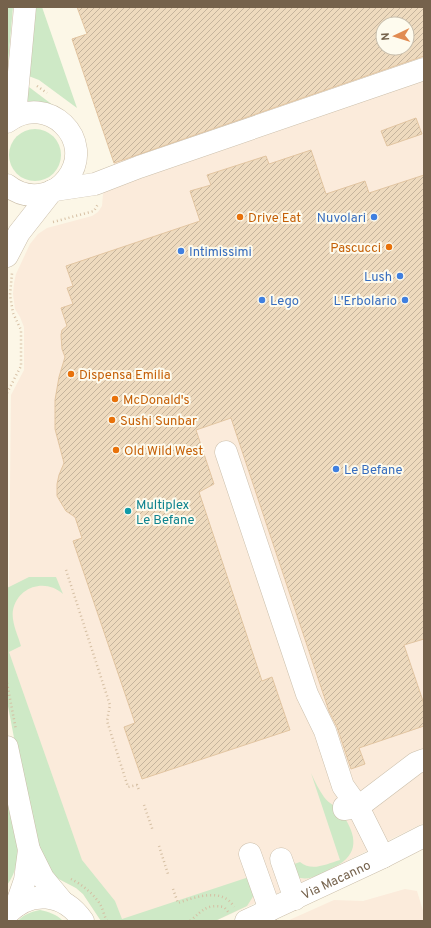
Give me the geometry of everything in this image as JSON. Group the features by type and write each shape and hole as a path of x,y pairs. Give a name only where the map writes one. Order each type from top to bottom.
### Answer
{"street":[{"path":"7,121 16,105 25,7"},
{"path":"7,185 18,192 28,195 38,195 95,184 139,167 424,69"},
{"path":"7,121 20,114 37,112 53,116 67,128 73,139 75,147 75,163 69,177 62,185 53,191 19,233 11,262"},
{"path":"226,452 307,694 312,736 330,790 344,808 358,807 416,763 424,760"},
{"path":"12,742 29,850 25,880 12,910"},
{"path":"358,807 384,857"},
{"name":"Via Macanno","path":"237,915 270,910 384,857 424,836"},
{"path":"29,850 43,878 62,901 77,911 83,921"},
{"path":"250,854 270,910"},
{"path":"281,859 295,899"},
{"path":"12,910 30,899 46,897 62,901"}],"path":[{"path":"48,223 94,211 100,200"},
{"path":"7,393 21,366 21,330 13,313 10,295 12,275 11,262"},
{"path":"66,570 110,705 107,722 128,787 137,785 139,790"},
{"path":"7,683 12,742"},
{"path":"144,805 154,831"},
{"path":"159,846 168,874"},
{"path":"65,877 77,882 92,895 100,904 107,921"},
{"path":"173,889 178,903 204,895 225,898 231,902 237,915"},
{"path":"190,921 206,908 214,905 224,907 237,915"}],"shaded area":[{"path":"77,7 424,7 424,823 310,879 215,921 101,921 83,894 76,888 53,876 7,701 7,588 9,586 11,395 24,370 24,327 15,309 13,294 14,283 16,274 30,244 38,234 47,228 92,216 98,212 102,206 103,194 114,163 72,39 87,34"},
{"path":"405,889 417,891 424,914 424,921 287,921 334,900 363,901"}],"green space":[{"path":"7,7 13,7 7,75"},
{"path":"32,7 42,7 77,108 39,80 26,75"},
{"path":"25,84 62,112 23,107"},
{"path":"35,129 45,131 53,137 59,145 61,155 59,165 53,173 45,179 35,181 25,179 17,173 11,165 9,155 11,145 17,137 25,131"},
{"path":"29,577 56,577 63,594 49,586 41,586 27,590 21,595 16,602 13,615 14,624 21,646 9,652 82,860 115,901 122,919 249,877 254,895 247,906 215,921 101,921 83,894 76,888 53,876 36,853 7,701 7,588"},
{"path":"311,773 324,797 328,802 336,807 347,822 351,829 353,844 352,850 348,857 342,862 311,878 302,878 297,877 291,865 300,862 314,867 340,860"},
{"path":"7,795 15,829 17,853 13,875 7,885"},
{"path":"40,910 52,914 63,921 18,921 28,914"}],"building":[{"path":"77,7 424,7 424,56 114,163 72,39 87,34"},
{"path":"416,118 422,134 387,146 381,131"},
{"name":"Le Befane","path":"311,150 326,194 365,181 369,193 424,175 424,639 404,645 424,704 424,726 359,748 365,764 351,769 337,727 329,711 231,418 196,430 214,484 199,492 262,681 272,677 290,730 142,779 124,727 135,723 73,541 82,538 75,517 66,511 57,496 57,484 64,463 55,429 55,400 59,377 65,357 62,349 61,335 62,330 67,326 61,308 73,304 67,288 73,286 66,266 200,221 190,191 211,185 207,175 266,156 269,164"}],"place":[{"name":"Drive Eat","path":"240,217"},
{"name":"Nuvolari","path":"374,217"},
{"name":"Pascucci","path":"389,247"},
{"name":"Intimissimi","path":"181,251"},
{"name":"Lush","path":"400,276"},
{"name":"Lego","path":"262,300"},
{"name":"L'Erbolario","path":"405,300"},
{"name":"Dispensa Emilia","path":"71,374"},
{"name":"McDonald's","path":"115,399"},
{"name":"Sushi Sunbar","path":"112,420"},
{"name":"Old Wild West","path":"116,450"},
{"name":"Le Befane","path":"336,469"},
{"name":"Multiplex Le Befane","path":"128,511"}]}
